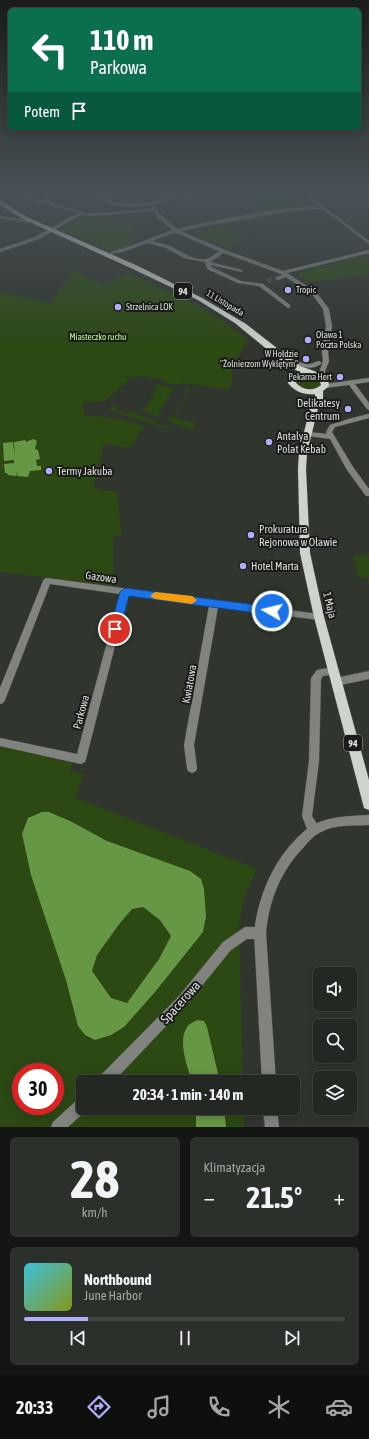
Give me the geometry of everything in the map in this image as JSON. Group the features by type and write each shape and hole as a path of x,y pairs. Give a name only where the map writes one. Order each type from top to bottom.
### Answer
{"main road":[{"name":"11 Listopada","path":"85,245 200,299 238,322 280,356 296,374"},
{"name":"11 Listopada","path":"280,356 309,372"},
{"name":"94","path":"309,372 322,383"},
{"path":"296,374 309,372"},
{"name":"94","path":"296,374 293,377 292,383 298,388 308,391"},
{"path":"314,408 312,398 308,391 322,383"},
{"name":"1 Maja","path":"322,383 318,404 314,408 308,434 302,470 302,516 305,553 335,676 369,804"}],"street":[{"path":"0,251 18,245"},
{"path":"113,253 141,245"},
{"path":"159,245 168,247 186,257 240,271"},
{"name":"1 Maja","path":"206,245 285,274 314,294 326,309 329,326 325,352 326,361 322,383"},
{"path":"278,278 285,274 369,251"},
{"path":"207,262 223,252"},
{"path":"207,262 209,268 240,282 261,285 288,306"},
{"path":"261,285 267,282"},
{"name":"1 Maja","path":"309,372 319,363 325,352"},
{"path":"280,356 287,355 301,365 311,366 319,363"},
{"path":"322,383 348,383 369,380"},
{"path":"348,383 369,408"},
{"path":"369,416 332,426 329,432 348,464 369,494"},
{"path":"308,434 332,437"},
{"name":"Gazowa","path":"0,700 47,581 320,617"},
{"name":"Parkowa","path":"0,742 81,759 125,592"},
{"name":"Kwiatowa","path":"192,768 189,745 214,603"},
{"path":"315,829 307,816 314,761 316,681 320,673 335,676 345,681 369,675"},
{"path":"269,1075 260,933 261,918 266,898 280,868 294,849 315,829 331,823 369,820"},
{"name":"Spacerowa","path":"111,1075 184,1000 227,946 246,933 260,933"},
{"path":"58,1127 76,1110"},
{"path":"271,1115 272,1127"}],"green space":[{"path":"96,245 133,245 119,250 108,250"},
{"path":"219,245 234,245 228,248"},
{"path":"369,254 369,274 309,282 297,275 301,272"},
{"name":"Miasteczko ruchu","path":"74,270 102,285 129,273 202,308 248,340 231,371 233,377 229,390 183,383 179,385 163,383 165,380 133,376 105,401 83,403 84,415 114,418 145,425 129,448 104,444 93,488 117,492 122,535 113,536 114,586 0,572 0,292 51,303"},
{"path":"308,375 319,378 320,385 315,388 309,388 298,385 298,378"},
{"path":"156,384 177,389 173,389 158,413 163,414 159,417 139,409 145,409 157,387 153,385"},
{"path":"187,389 202,391 189,390 175,419 196,423 193,430 172,423 168,419 168,417 174,418 187,392 182,390"},
{"path":"113,405 118,406 115,409 128,414 131,411 180,433 108,410"},
{"path":"369,555 369,578 361,578 357,574 354,556"},
{"path":"0,744 73,760 70,771 83,774 76,798 257,869 244,897 239,922 243,1075 76,1075 76,1115 243,1115 244,1127 0,1127"}],"shaded area":[{"path":"33,439 37,441 35,449 38,450 40,459 36,460 37,466 41,466 41,470 30,471 28,477 17,476 18,471 16,476 5,473 4,464 14,463 14,460 4,461 3,443 13,442 15,456 14,442 25,440 26,442"},
{"path":"42,812 49,812 70,821 107,841 190,871 201,879 204,889 206,916 203,932 155,992 124,1027 111,1035 95,1040 85,1035 78,1026 66,980 31,875 22,834 28,818","holes":["143,907 160,920 171,936 159,959 127,1003 111,998 92,971 97,955 132,909"]},
{"path":"198,1020 204,1021 207,1027 218,1075 190,1075 184,1056 183,1041 187,1027 191,1023"},
{"path":"196,1115 225,1115 226,1127 196,1127"}],"tunnel":[{"path":"267,281 278,278"}],"slow traffic":[{"path":"155,596 192,600"}],"place":[{"name":"Tropic","path":"288,290"},
{"name":"Strzelnica LOK","path":"118,307"},
{"name":"Oława 1 Poczta Polska","path":"308,340"},
{"name":"W Hołdzie \"Żolnierzom Wyklętym\"","path":"306,359"},
{"name":"Pekarna Hert","path":"340,377"},
{"name":"Delikatesy Centrum","path":"348,409"},
{"name":"Antalya Polat Kebab","path":"269,442"},
{"name":"Termy Jakuba","path":"49,471"},
{"name":"Prokuratura Rejonowa w Oławie","path":"251,535"},
{"name":"Hotel Marta","path":"243,566"}],"route":[{"path":"115,629 125,592 272,611"}]}
